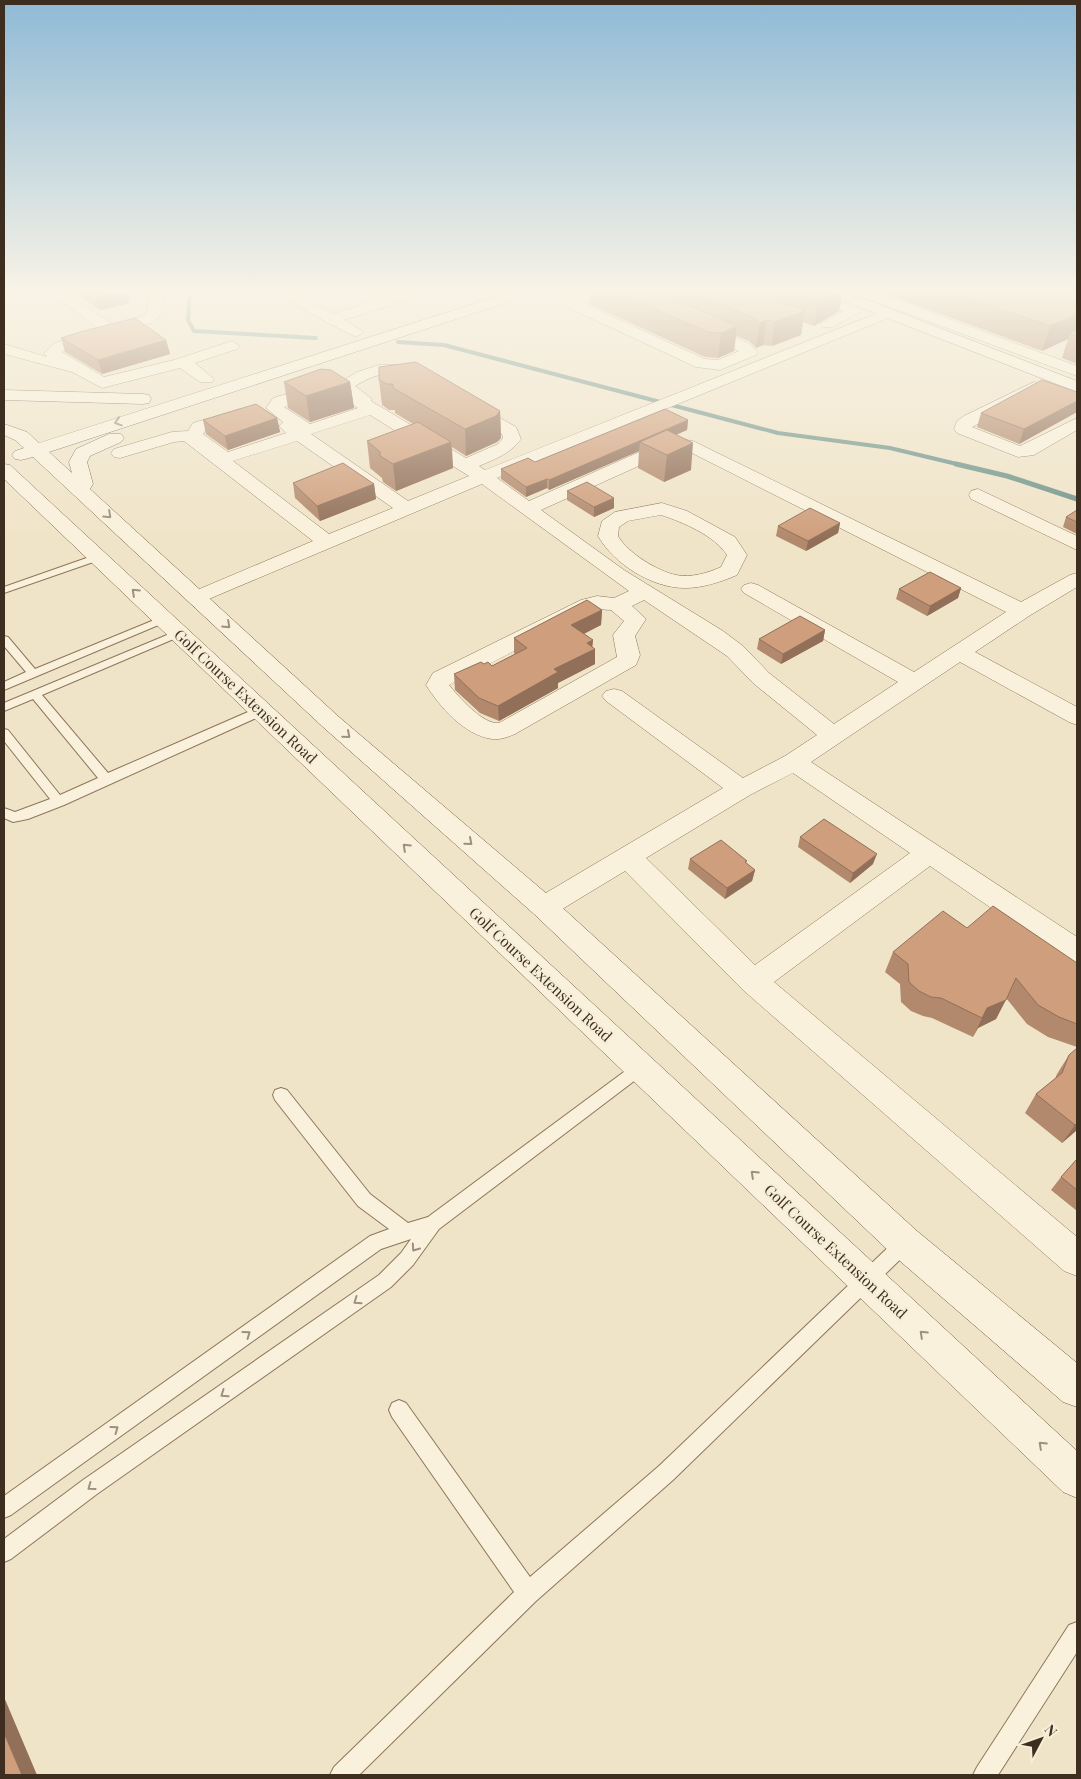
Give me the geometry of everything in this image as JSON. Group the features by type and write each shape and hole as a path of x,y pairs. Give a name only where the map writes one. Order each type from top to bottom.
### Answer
{"street":[{"path":"83,373 95,381 108,383 144,373"},
{"path":"80,490 84,484 78,462 87,449 199,410 219,398 212,385 197,373"},
{"path":"94,414 143,399 212,385 245,373"},
{"path":"4,461 21,437 252,373"},
{"path":"376,373 346,384 346,387 478,471 526,509 617,574 715,636 735,651 761,678 834,736"},
{"path":"408,373 428,384"},
{"path":"347,468 356,466 358,470 398,495 408,494 478,471 738,373"},
{"path":"1041,373 1077,387"},
{"path":"1077,400 1045,388 1034,387 970,420 963,425 962,429 1018,452 1028,451 1077,423"},
{"path":"4,395 143,399"},
{"path":"197,597 327,542 400,505 478,471 512,439 510,431 452,398"},
{"path":"370,409 419,440 478,471"},
{"path":"300,434 229,457 223,456 194,435 199,428 258,410 269,413 300,434 400,505"},
{"path":"120,453 172,436 188,436 327,542"},
{"path":"21,437 331,722 544,906 905,1244 1077,1388"},
{"path":"400,447 419,440"},
{"path":"526,509 668,446 680,444 693,446 1021,611"},
{"name":"Golf Course Extension Road","path":"4,469 1077,1478"},
{"path":"291,489 283,494 283,501 311,522 322,525 400,505"},
{"path":"978,495 1077,544"},
{"path":"11,499 45,507"},
{"path":"662,509 680,515 728,540 738,555 730,571 709,580 671,580 637,564 618,550 608,536 608,525 622,516 662,509"},
{"path":"617,574 637,564"},
{"path":"544,906 741,789 794,762 916,683 1021,611 1077,579"},
{"path":"751,589 916,683"},
{"path":"617,605 635,619 624,635 629,654 628,660 507,729 496,732 486,730 442,693 437,685 441,678 588,604 597,602 617,605 644,592"},
{"path":"961,653 1077,717"},
{"path":"614,696 741,789"},
{"path":"794,762 1077,952"},
{"path":"753,982 929,853"},
{"path":"627,856 753,982 1077,1259"}],"lane":[{"path":"4,590 98,557"},
{"path":"4,686 33,673 171,626"},
{"path":"4,707 171,626"},
{"path":"4,639 33,673"},
{"path":"34,694 107,780"},
{"path":"4,812 13,817 28,814 59,802 261,710"},
{"path":"4,733 59,802"},
{"path":"4,1552 90,1487 385,1281 407,1259 433,1223 640,1067"},
{"path":"281,1096 364,1200 406,1231"},
{"path":"4,1508 376,1242 433,1223"},
{"path":"342,1775 528,1593 666,1473 905,1244"},
{"path":"399,1410 528,1593"},
{"path":"984,1775 1077,1633"}],"building":[{"path":"310,373 336,373 350,382 306,396 284,382"},
{"path":"379,373 435,373 500,411 496,416 465,429 393,388 393,384 387,384 379,380"},
{"path":"1042,380 1077,392 1077,401 1024,429 981,413"},
{"path":"256,404 277,418 225,436 203,420"},
{"path":"665,409 688,420 549,480 547,479 526,487 501,469 528,458 535,462"},
{"path":"418,422 451,442 393,464 380,456 380,452 367,441"},
{"path":"667,430 693,443 667,455 640,442"},
{"path":"343,463 374,484 317,506 293,483"},
{"path":"587,482 614,498 594,507 567,491"},
{"path":"810,508 840,523 808,541 778,526"},
{"path":"1077,510 1077,522 1066,517"},
{"path":"930,572 961,588 930,606 899,589"},
{"path":"587,600 602,610 571,625 593,640 587,643 595,649 554,669 558,672 498,706 479,698 454,674 481,662 484,664 488,662 492,666 527,648 514,638"},
{"path":"800,616 825,630 783,654 759,639"},
{"path":"824,819 877,854 853,873 800,837"},
{"path":"721,840 755,870 727,888 690,859"},
{"path":"993,906 1077,963 1077,1024 1059,1017 1038,1005 1016,978 1006,1000 987,1008 982,1018 941,998 931,997 919,991 909,982 908,964 893,952 943,911 967,928"},
{"path":"1077,1048 1077,1123 1075,1125 1036,1094 1062,1073 1069,1055"},
{"path":"1077,1159 1077,1190 1061,1177"},
{"path":"4,1733 22,1775 4,1775"}],"waterway":[{"path":"550,373 778,433 890,448 961,465"},
{"path":"956,464 1007,476 1077,499"}]}
